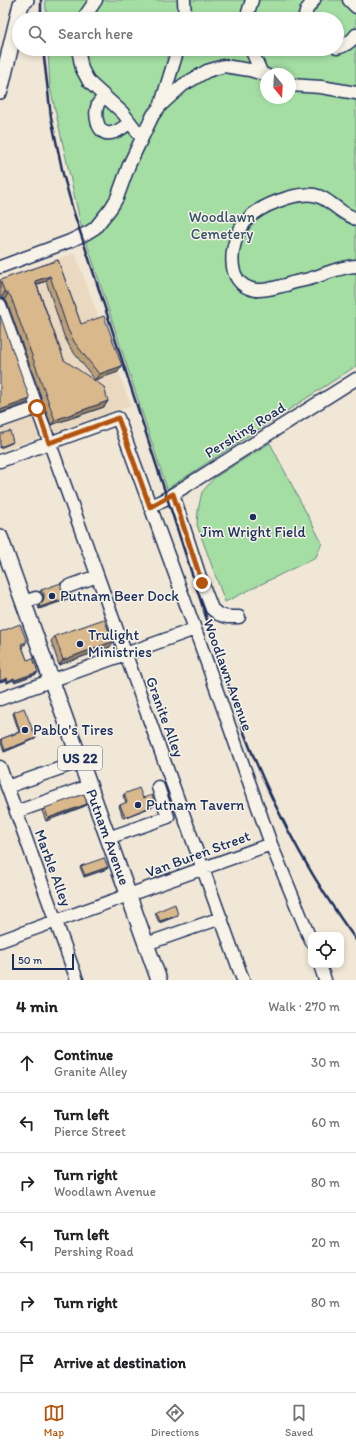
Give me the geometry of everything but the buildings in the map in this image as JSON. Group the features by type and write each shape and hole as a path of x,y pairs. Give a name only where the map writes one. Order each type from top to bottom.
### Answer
{"main road":[{"path":"19,12 21,4 26,0"},
{"path":"0,91 12,41"},
{"name":"Putnam Avenue","path":"0,537 30,600 52,680 159,980"}],"street":[{"path":"88,12 96,0"},
{"path":"184,0 185,12"},
{"path":"248,12 252,0"},
{"path":"306,12 314,0"},
{"path":"349,0 356,7"},
{"path":"344,46 352,41 356,35"},
{"path":"79,56 82,69 89,82 123,113 142,138"},
{"path":"161,105 176,56"},
{"path":"254,56 260,68"},
{"path":"0,267 70,241 95,228 117,198 129,165 153,115 161,105 182,86 197,76 215,68 224,66 236,67 260,73"},
{"path":"296,85 321,87 356,94"},
{"path":"104,96 98,105 97,117 100,129 104,133 111,133 120,130 130,122"},
{"path":"356,219 340,211 326,200 315,196 299,195 284,199 262,208 247,219 238,233 233,247 232,256 234,269 239,281 243,285 260,290 308,279 344,267 356,266"},
{"name":"Granite Alley","path":"0,306 243,980"},
{"name":"Pershing Road","path":"150,507 355,381"},
{"path":"0,421 37,408"},
{"name":"Woodlawn Avenue","path":"49,443 118,418 271,844 308,934"},
{"path":"0,461 49,443"},
{"path":"173,494 212,609 218,614 227,617 239,617"},
{"path":"67,587 97,576"},
{"path":"0,699 195,629"},
{"path":"7,787 81,761"},
{"name":"Marble Alley","path":"0,767 77,980"},
{"path":"16,812 89,786"},
{"path":"108,838 168,817 158,787"},
{"name":"Van Buren Street","path":"0,941 271,844"},
{"path":"146,944 221,918"},
{"path":"321,968 325,980"}],"shaded area":[{"path":"75,253 131,406 0,451 0,279"}],"green space":[{"name":"Woodlawn Cemetery","path":"45,0 356,0 356,366 167,489 81,225 50,87 48,56 344,56 344,12 46,12"},
{"name":"Jim Wright Field","path":"270,443 322,543 316,557 225,602 197,525 198,510 202,492 214,478"}],"railway":[{"path":"41,0 41,12"},
{"path":"44,56 51,117 63,174 73,210 243,730 266,786 292,839 322,890 356,940"}],"place":[{"name":"Jim Wright Field","path":"253,517"},
{"name":"Putnam Beer Dock","path":"52,596"},
{"name":"Trulight Ministries","path":"80,644"},
{"name":"Pablo's Tires","path":"25,730"},
{"name":"Putnam Tavern","path":"138,805"}],"route":[{"path":"37,408 49,443 118,418 150,507 173,494 202,583"}]}
